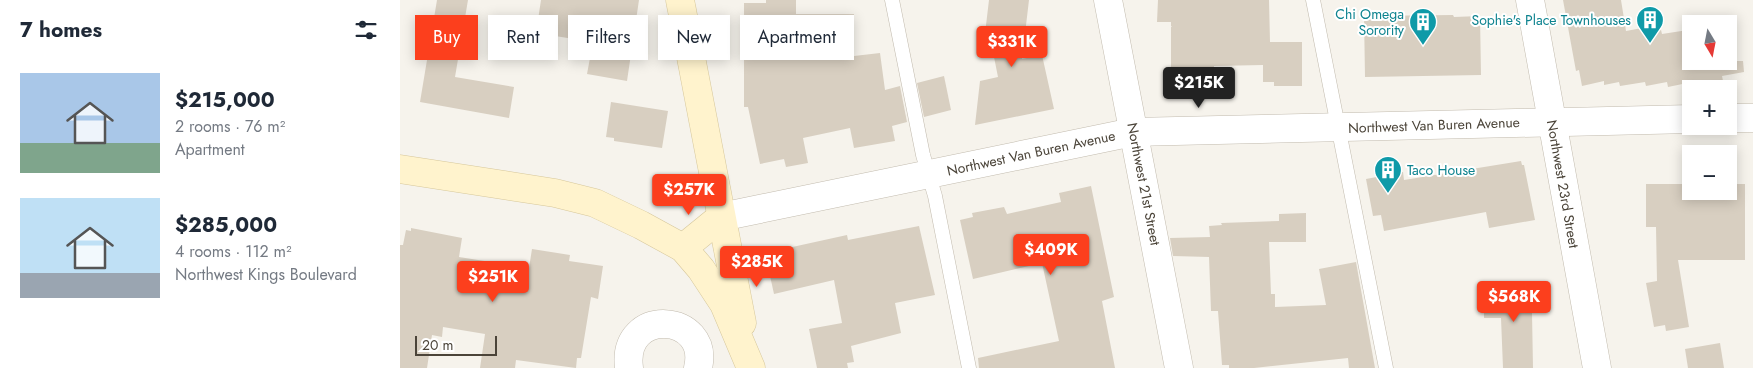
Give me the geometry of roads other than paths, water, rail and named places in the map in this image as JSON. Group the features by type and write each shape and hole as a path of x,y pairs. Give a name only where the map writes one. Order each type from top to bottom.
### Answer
{"main road":[{"path":"680,0 751,368"},
{"path":"400,169 555,193 595,203 683,248 701,269 724,304 751,368"},
{"name":"Northwest Van Buren Avenue","path":"683,248 721,217"}],"street":[{"name":"Northwest 21st Street","path":"1108,0 1180,368"},
{"name":"Northwest 23rd Street","path":"1530,0 1597,368"},
{"name":"Northwest Van Buren Avenue","path":"721,217 1133,132 1682,119"},
{"path":"629,368 628,356 631,344 645,328 660,323 673,324 684,329 693,338 699,349 700,362 698,368"}],"lane":[{"path":"892,0 923,154 935,196 969,368"},
{"path":"1313,0 1386,368"}],"place":[{"name":"Sophie's Place Townhouses","path":"1650,44"},
{"name":"Chi Omega Sorority","path":"1423,46"},
{"name":"Taco House","path":"1388,194"}]}
